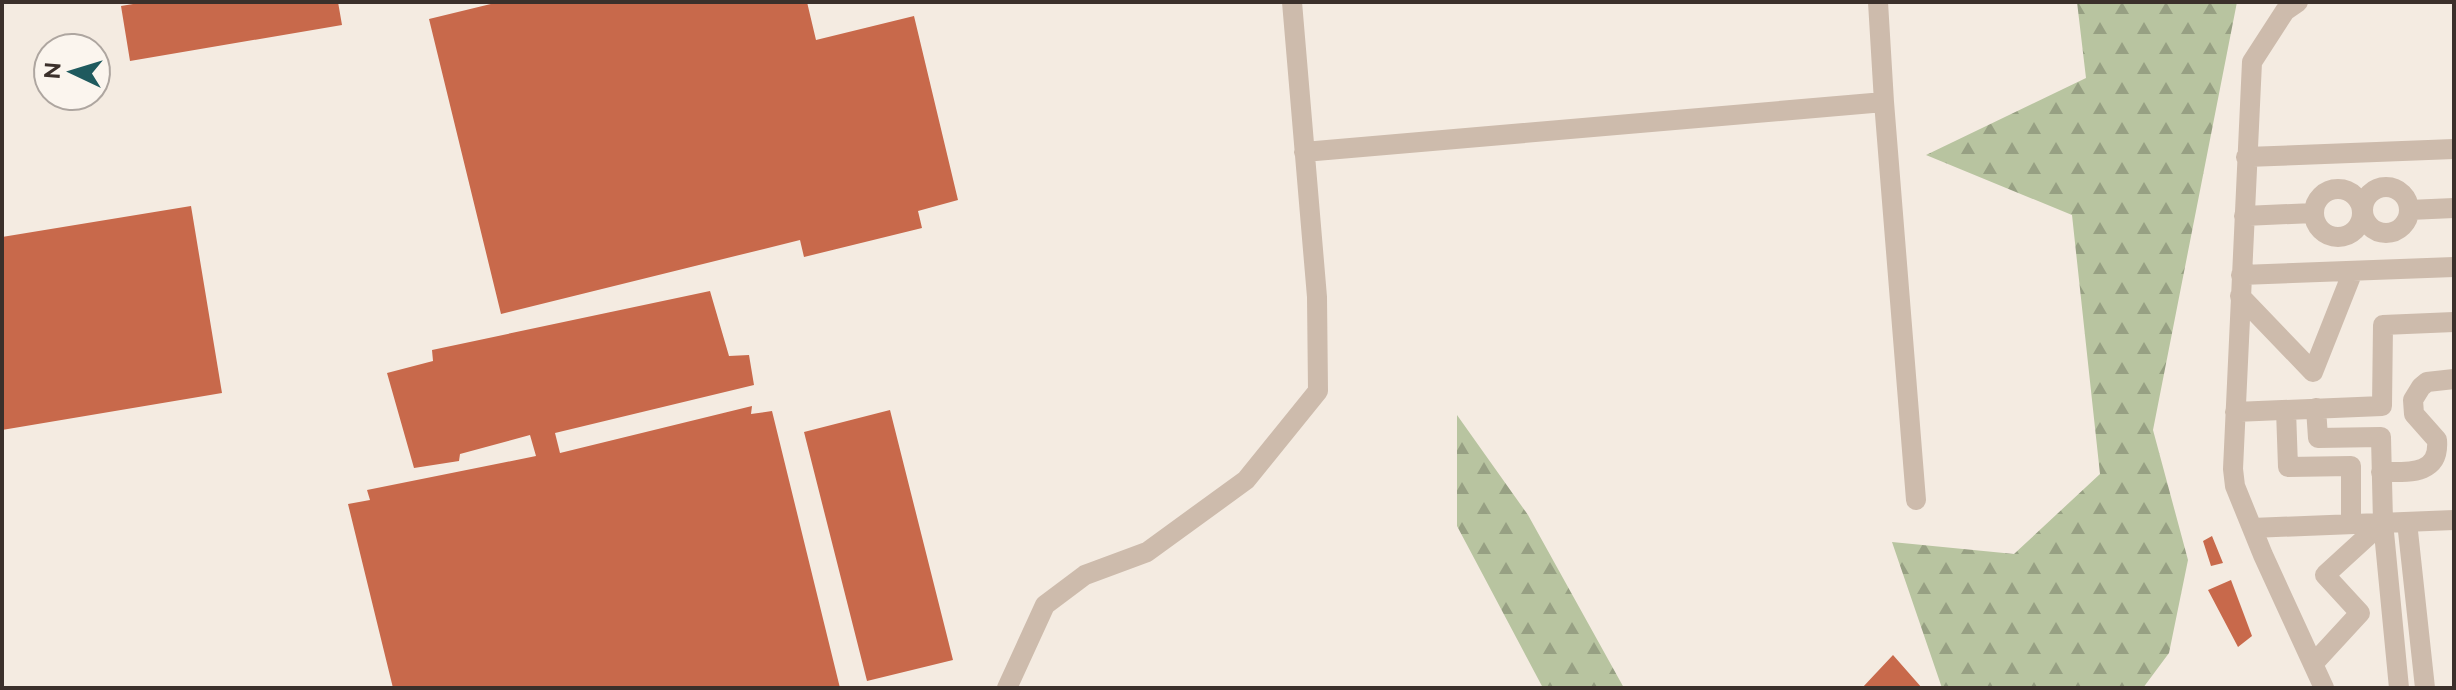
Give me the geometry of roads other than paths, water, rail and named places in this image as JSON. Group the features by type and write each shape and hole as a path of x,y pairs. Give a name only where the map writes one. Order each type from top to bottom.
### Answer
{"street":[{"path":"1007,688 1045,605 1085,575 1147,552 1246,480 1318,391 1317,297 1292,2"},
{"path":"1878,2 1916,500"},
{"path":"2298,2 2285,11 2252,62 2233,469 2235,486 2252,528 2324,688"},
{"path":"1304,152 1884,102"},
{"path":"2246,157 2454,149"},
{"path":"2362,211 2358,226 2346,236 2324,233 2315,221 2319,197 2333,188 2349,191 2356,196 2362,211 2369,226 2383,233 2391,233 2404,225 2409,210 2404,196 2385,187 2372,192 2362,211"},
{"path":"2409,210 2454,208"},
{"path":"2244,216 2314,213"},
{"path":"2241,286 2353,271 2454,267"},
{"path":"2241,286 2313,372 2353,271"},
{"path":"2235,412 2382,406 2383,325 2454,322"},
{"path":"2381,472 2415,472 2433,461 2437,440 2414,414 2413,400 2427,382 2454,379"},
{"path":"2316,408 2318,438 2381,437 2383,522 2399,688"},
{"path":"2286,410 2288,467 2351,466 2351,524"},
{"path":"2252,528 2454,520"},
{"path":"2313,664 2360,613 2325,575 2383,522"},
{"path":"2407,522 2425,688"}]}
